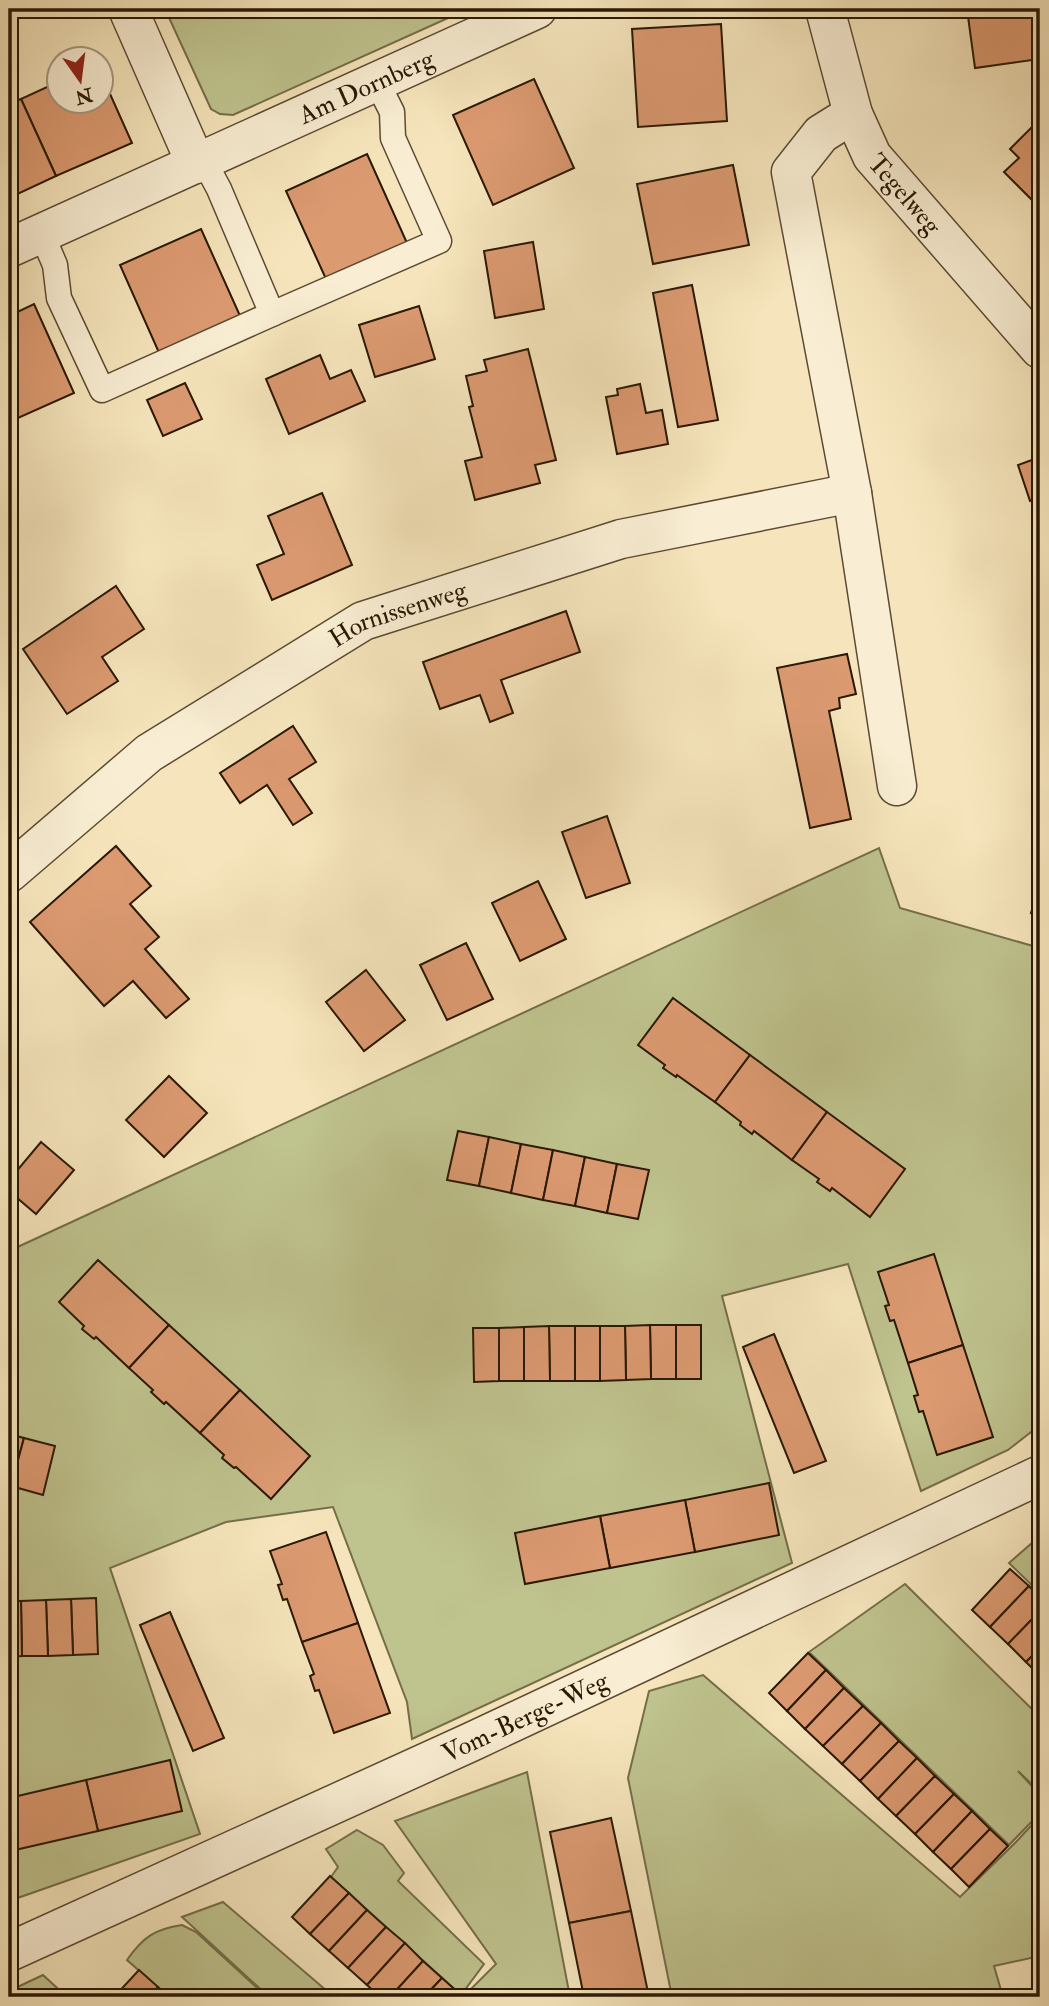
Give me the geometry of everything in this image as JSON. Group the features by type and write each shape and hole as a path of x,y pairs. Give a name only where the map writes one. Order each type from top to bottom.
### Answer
{"street":[{"path":"128,9 200,162"},
{"name":"Am Dornberg","path":"25,240 537,9"},
{"name":"Tegelweg","path":"825,9 852,114 872,156 1040,349"},
{"path":"852,114 821,134 791,172 852,493 897,786"},
{"name":"Hornissenweg","path":"9,873 149,753 363,621 621,539 852,493"},
{"name":"Vom-Berge-Weg","path":"9,1952 471,1742 1040,1475"}],"lane":[{"path":"25,240 55,265 60,298 102,390 439,241 393,138 391,112 377,82"},
{"path":"200,162 219,189 272,314"}],"green space":[{"path":"165,9 468,9 233,115 220,114 211,109"},
{"path":"879,848 900,908 1040,948 1040,1425 1008,1450 921,1491 848,1264 722,1296 792,1563 412,1739 407,1702 333,1507 226,1522 110,1568 200,1834 9,1901 9,1251"},
{"path":"1040,1536 1040,1593 1009,1563"},
{"path":"905,1584 1040,1717 1040,1792 1018,1771 1040,1795 1040,1813 1009,1845 809,1652"},
{"path":"703,1675 960,1897 1040,1816 1040,1956 994,1966 1003,1997 672,1997 628,1778 649,1691"},
{"path":"527,1772 570,1997 463,1997 496,1964 395,1821"},
{"path":"357,1830 383,1845 404,1873 398,1881 484,1964 461,1995 331,1877 338,1867 326,1849"},
{"path":"223,1902 334,1997 269,1997 182,1917"},
{"path":"182,1925 196,1932 267,1997 169,1997 127,1960 150,1935"},
{"path":"43,1975 67,1997 9,1997 9,1991"}],"building":[{"path":"967,9 1040,9 1040,59 975,68"},
{"path":"721,24 727,121 638,127 632,29"},
{"path":"534,79 574,168 493,205 453,115"},
{"path":"46,87 46,116 116,116 116,107 132,143 56,176 21,99"},
{"path":"21,99 56,176 9,198 9,104"},
{"path":"1038,121 1040,194 1033,201 1004,172 1019,158 1010,149"},
{"path":"367,154 407,243 326,279 286,191"},
{"path":"733,165 749,245 653,264 637,184"},
{"path":"201,229 241,318 160,355 120,265"},
{"path":"533,242 544,309 495,318 484,251"},
{"path":"692,285 718,420 678,427 653,293"},
{"path":"34,304 74,393 9,422 9,316"},
{"path":"419,306 435,359 375,377 359,325"},
{"path":"528,349 556,460 535,465 540,483 475,500 465,461 482,457 469,407 473,406 466,376 487,371 484,360"},
{"path":"320,355 330,379 351,370 365,401 289,434 266,379"},
{"path":"185,383 202,419 163,436 147,400"},
{"path":"640,384 646,413 662,410 668,444 617,454 606,397 618,395 617,389"},
{"path":"1040,457 1040,497 1030,501 1018,465"},
{"path":"322,493 352,565 272,600 257,565 284,554 268,516"},
{"path":"116,586 144,629 102,657 118,681 67,714 23,649"},
{"path":"566,611 580,652 501,680 513,713 490,722 480,695 440,709 423,662"},
{"path":"847,654 856,694 839,698 840,708 829,711 851,819 810,828 777,668"},
{"path":"293,726 316,762 289,779 312,813 293,825 267,785 240,803 220,773"},
{"path":"607,816 630,883 586,898 562,832"},
{"path":"116,846 151,886 130,904 159,937 145,949 189,999 166,1018 133,981 104,1006 30,922"},
{"path":"538,881 566,939 520,961 492,903"},
{"path":"1040,884 1040,916 1031,913"},
{"path":"466,943 493,999 447,1020 420,965"},
{"path":"366,970 405,1020 364,1051 326,1002"},
{"path":"673,998 750,1055 715,1102 663,1068 665,1065 638,1045"},
{"path":"750,1055 827,1112 792,1160 754,1131 752,1134 740,1125 741,1122 715,1102"},
{"path":"169,1076 207,1113 164,1157 126,1120"},
{"path":"827,1112 905,1169 870,1217 832,1188 830,1191 817,1182 819,1179 792,1160"},
{"path":"458,1131 489,1137 479,1186 447,1180"},
{"path":"489,1137 521,1144 511,1193 479,1186"},
{"path":"41,1142 74,1170 36,1214 9,1191 9,1180"},
{"path":"521,1144 553,1150 543,1200 511,1193"},
{"path":"553,1150 585,1157 575,1206 543,1200"},
{"path":"585,1157 617,1164 607,1213 575,1206"},
{"path":"617,1164 649,1170 638,1219 607,1213"},
{"path":"934,1254 963,1345 908,1363 894,1320 890,1321 885,1306 889,1305 878,1272"},
{"path":"98,1260 169,1325 129,1368 96,1337 94,1339 82,1329 84,1326 59,1302"},
{"path":"169,1325 240,1390 200,1433 166,1402 164,1404 129,1368"},
{"path":"650,1325 676,1325 676,1379 651,1379"},
{"path":"650,1325 651,1379 626,1380 625,1326"},
{"path":"676,1325 701,1325 701,1379 676,1379"},
{"path":"549,1326 575,1326 575,1381 550,1381"},
{"path":"549,1326 550,1381 524,1381 524,1327"},
{"path":"575,1326 600,1326 600,1381 575,1381"},
{"path":"600,1326 625,1326 626,1380 600,1381"},
{"path":"524,1327 524,1381 499,1381 499,1328"},
{"path":"473,1328 499,1328 499,1381 474,1382"},
{"path":"774,1334 826,1461 794,1473 743,1347"},
{"path":"963,1345 993,1437 937,1455 923,1411 919,1412 914,1396 918,1395 908,1363"},
{"path":"240,1390 310,1456 271,1499 222,1458 224,1455 200,1433"},
{"path":"9,1434 24,1438 11,1486 9,1486"},
{"path":"24,1438 55,1446 43,1495 11,1486"},
{"path":"769,1483 779,1535 695,1552 685,1500"},
{"path":"685,1500 695,1552 610,1568 600,1516"},
{"path":"600,1516 610,1568 525,1584 515,1533"},
{"path":"326,1532 358,1623 302,1642 287,1599 283,1600 278,1585 282,1584 270,1551"},
{"path":"1010,1569 1029,1586 990,1627 972,1610"},
{"path":"1029,1586 1040,1598 1040,1611 1008,1644 990,1627"},
{"path":"96,1598 98,1654 73,1655 71,1599"},
{"path":"71,1599 73,1655 48,1656 46,1600"},
{"path":"46,1600 48,1656 22,1656 21,1601"},
{"path":"9,1601 21,1601 22,1656 9,1657"},
{"path":"1040,1611 1040,1648 1026,1662 1008,1644"},
{"path":"170,1612 224,1738 193,1751 140,1625"},
{"path":"358,1623 390,1713 334,1733 319,1690 315,1691 310,1676 314,1674 302,1642"},
{"path":"1040,1648 1040,1676 1026,1662"},
{"path":"808,1653 826,1670 787,1711 769,1693"},
{"path":"826,1670 844,1688 805,1729 787,1711"},
{"path":"844,1688 863,1706 823,1746 805,1729"},
{"path":"863,1706 881,1723 842,1764 823,1746"},
{"path":"881,1723 899,1741 860,1781 842,1764"},
{"path":"899,1741 917,1758 878,1799 860,1781"},
{"path":"917,1758 935,1776 896,1816 878,1799"},
{"path":"170,1760 182,1811 98,1831 86,1780"},
{"path":"935,1776 954,1794 915,1834 896,1816"},
{"path":"86,1780 98,1831 15,1850 9,1824 9,1798"},
{"path":"954,1794 972,1811 933,1852 915,1834"},
{"path":"972,1811 990,1829 951,1869 933,1852"},
{"path":"611,1818 631,1911 569,1923 550,1832"},
{"path":"9,1824 15,1850 9,1852"},
{"path":"990,1829 1008,1846 969,1887 951,1869"},
{"path":"330,1876 349,1893 310,1934 292,1917"},
{"path":"349,1893 367,1910 329,1951 310,1934"},
{"path":"367,1910 386,1927 348,1968 329,1951"},
{"path":"631,1911 649,1997 584,1997 569,1923"},
{"path":"386,1927 405,1943 367,1985 348,1968"},
{"path":"405,1943 423,1961 390,1997 380,1997 367,1985"},
{"path":"423,1961 442,1978 424,1997 390,1997"},
{"path":"139,1970 158,1987 149,1997 114,1997"},
{"path":"442,1978 461,1995 424,1997"},
{"path":"158,1987 169,1997 149,1997"}]}
